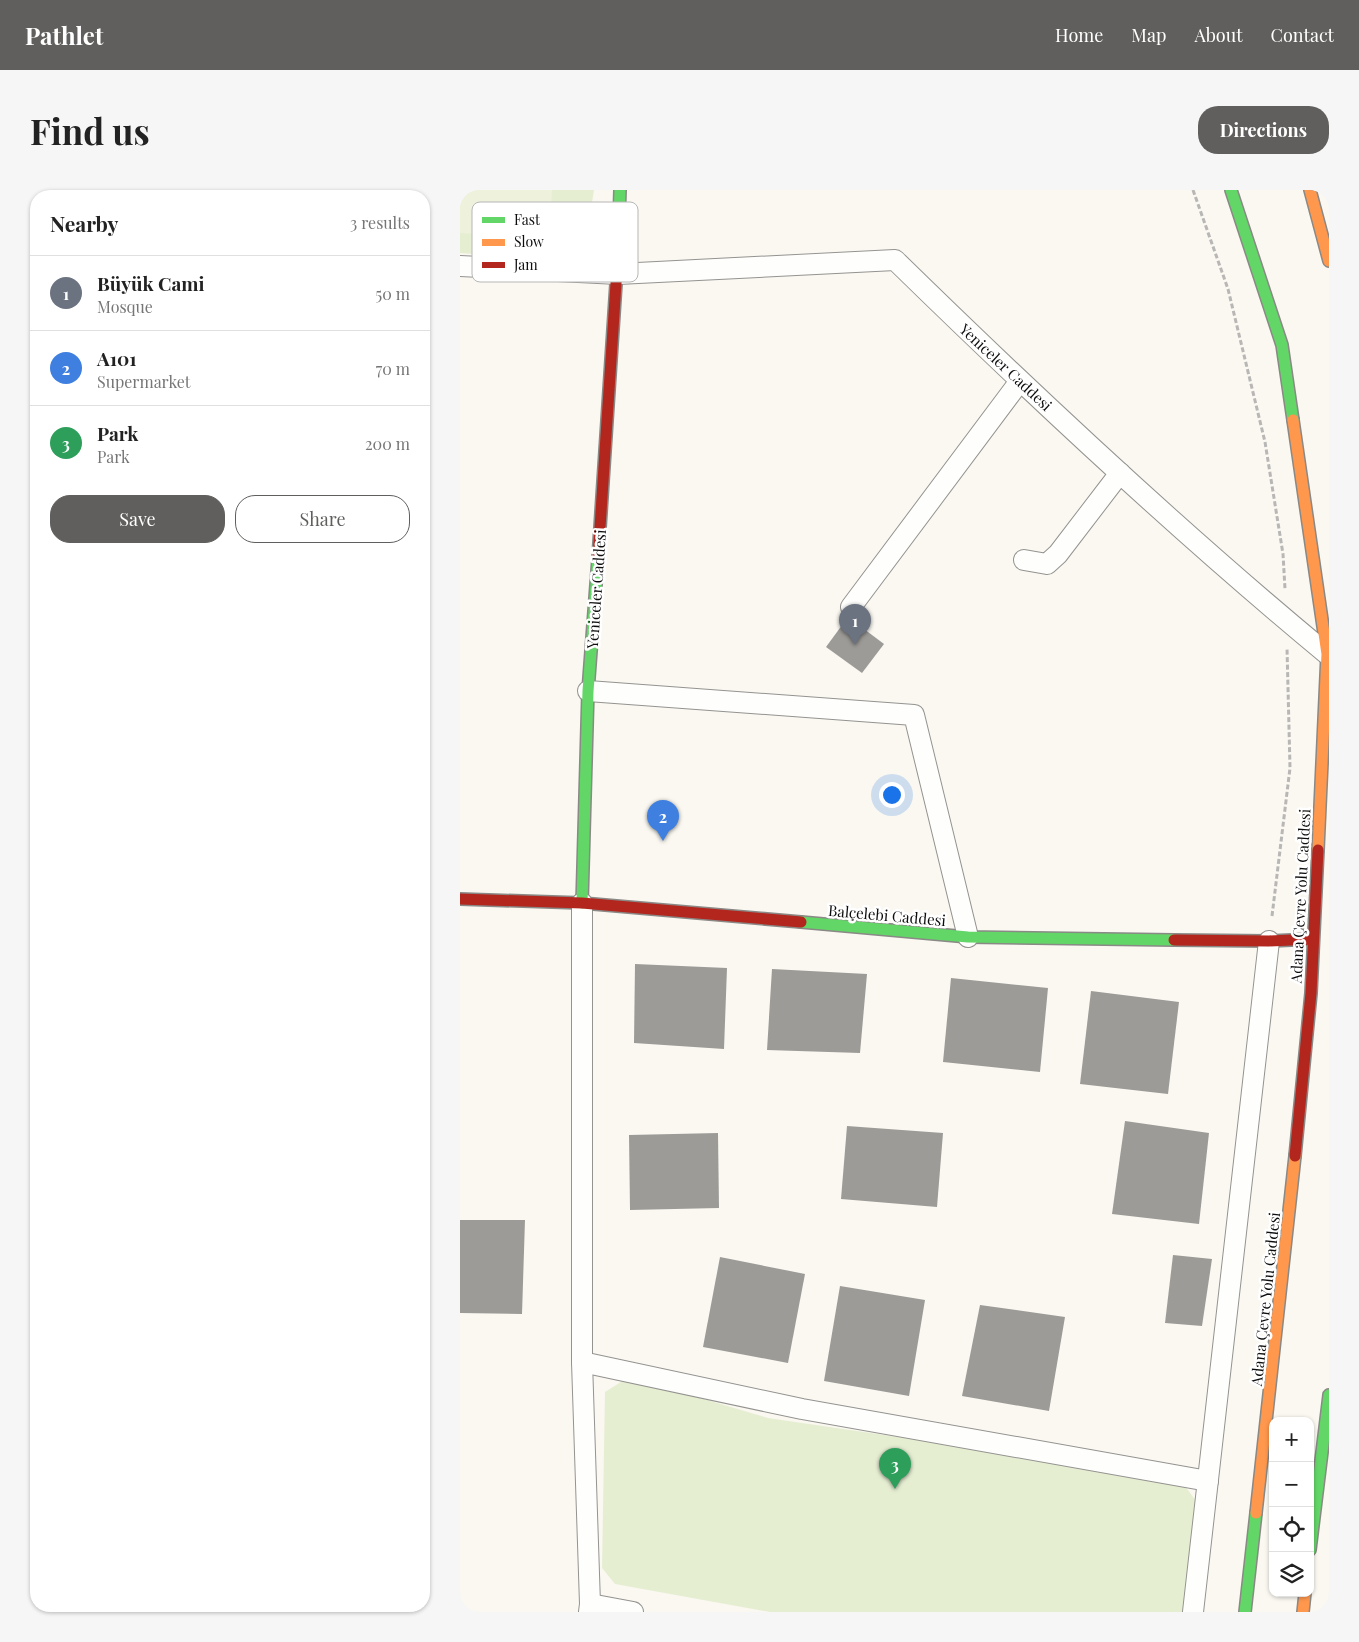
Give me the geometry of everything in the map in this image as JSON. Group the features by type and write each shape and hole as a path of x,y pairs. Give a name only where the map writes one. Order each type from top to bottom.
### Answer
{"main road":[{"name":"Adana Çevre Yolu Caddesi","path":"1230,190 1282,345 1327,654 1311,993 1246,1612"},
{"path":"1310,190 1329,261"},
{"name":"Yeniceler Caddesi","path":"582,903 588,691 617,282"},
{"name":"Balçelebi Caddesi","path":"460,899 582,903 968,936 1269,941 1313,939"},
{"path":"1314,1524 1326,1446 1329,1396"},
{"path":"1303,1612 1305,1597"}],"street":[{"name":"Yeniceler Caddesi","path":"638,273 895,260 1020,382 1120,473 1327,654"},
{"path":"851,607 1020,382"},
{"path":"1024,560 1047,564 1058,554 1120,473"},
{"path":"588,691 914,715 968,936"},
{"path":"582,903 582,1362 590,1608 634,1612"},
{"path":"1193,1612 1269,941"},
{"path":"582,1362 802,1409 1208,1481"}],"path":[{"path":"1193,190 1228,289 1265,442 1283,554 1290,768 1269,941"}],"green space":[{"path":"460,190 594,190 592,202 472,202 472,254 460,253"},
{"path":"460,190 552,190 551,202 472,202 472,234 460,233"},
{"path":"629,1377 768,1418 1179,1478 1196,1501 1184,1612 770,1612 615,1584 602,1568 605,1392"}],"building":[{"path":"848,617 884,644 862,673 826,647"},
{"path":"635,964 727,968 724,1049 634,1043"},
{"path":"772,969 867,974 860,1053 767,1050"},
{"path":"951,978 1048,988 1040,1072 943,1062"},
{"path":"1091,991 1179,1002 1168,1094 1080,1084"},
{"path":"1125,1121 1209,1133 1199,1224 1112,1214"},
{"path":"847,1126 943,1133 937,1207 841,1199"},
{"path":"718,1133 719,1208 630,1210 629,1135"},
{"path":"460,1220 525,1220 522,1314 460,1313"},
{"path":"1173,1255 1212,1259 1202,1326 1165,1323"},
{"path":"720,1257 805,1274 788,1363 703,1347"},
{"path":"840,1286 925,1300 909,1396 824,1381"},
{"path":"980,1305 1065,1317 1049,1411 962,1396"}],"traffic: fast":[{"path":"620,190 620,202"},
{"path":"1231,190 1282,345 1293,420"},
{"path":"582,903 588,691 598,558"},
{"path":"801,922 968,937 1174,940"},
{"path":"1314,1517 1329,1395"},
{"path":"1245,1612 1256,1513"}],"traffic: slow":[{"path":"1310,190 1329,261"},
{"path":"1293,420 1327,654 1318,850"},
{"path":"1256,1513 1295,1156"},
{"path":"1303,1612 1305,1597"}],"traffic: jam":[{"path":"598,558 616,282"},
{"path":"1295,1156 1311,993 1318,850"},
{"path":"460,899 582,903 801,922"},
{"path":"1174,940 1269,941 1313,939"}],"place":[{"name":"Büyük Cami","path":"855,645"},
{"name":"A101","path":"663,841"},
{"name":"Park","path":"895,1489"}]}
